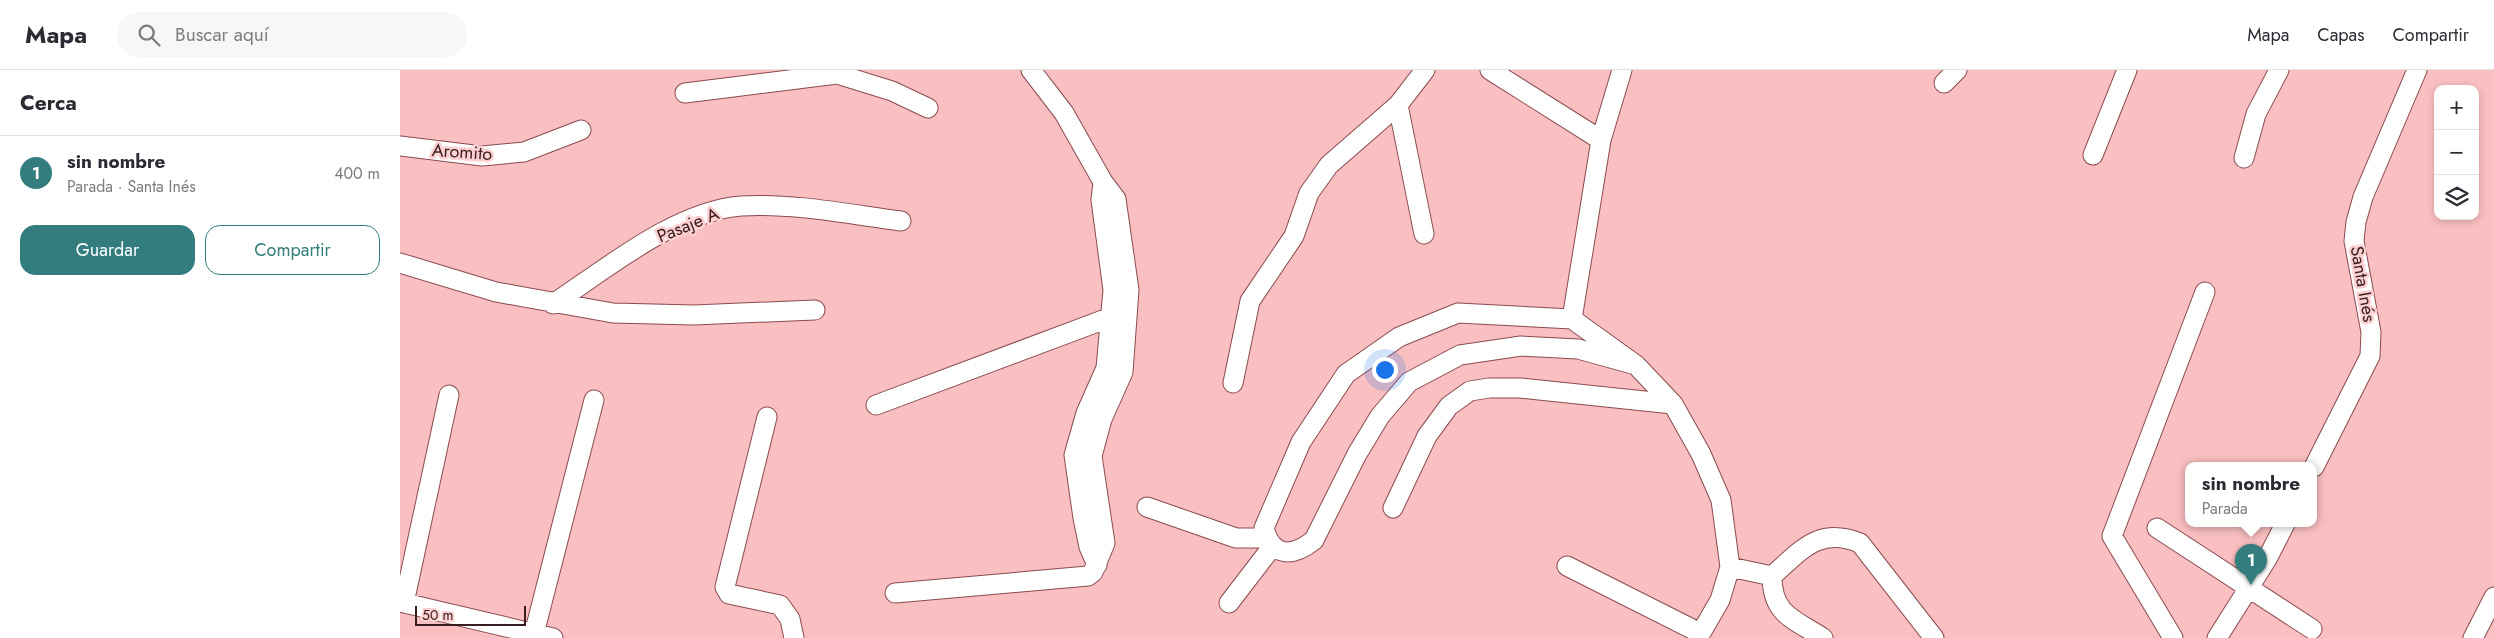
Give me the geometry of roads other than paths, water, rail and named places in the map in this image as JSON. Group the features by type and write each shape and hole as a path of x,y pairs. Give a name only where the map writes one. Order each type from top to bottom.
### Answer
{"street":[{"path":"895,593 1088,576 1093,572 1105,543 1092,456 1102,419 1122,372 1129,290 1116,199 1103,182 1064,113 1031,70"},
{"path":"1233,383 1250,301 1294,236 1309,193 1329,165 1398,105 1425,70"},
{"path":"1490,70 1601,140"},
{"path":"1572,319 1601,140 1622,70"},
{"path":"2093,154 2128,70"},
{"path":"2244,158 2256,114 2279,70"},
{"name":"Santa Inés","path":"2317,462 2370,356 2371,332 2354,241 2356,222 2363,197 2416,70"},
{"path":"685,93 837,72 892,91 928,108"},
{"path":"1398,105 1424,234"},
{"name":"Aromito","path":"400,146 482,156 524,152 581,130"},
{"path":"1097,564 1089,547 1084,525 1074,455 1086,413 1106,368 1112,317 1113,290 1101,200 1103,182"},
{"name":"Pasaje A","path":"552,304 643,244 704,215 731,208 740,206 787,206 901,221"},
{"path":"400,263 496,292 552,304 613,313 694,315 816,310"},
{"path":"2173,638 2112,536 2205,292"},
{"path":"1270,543 1264,528 1301,442 1346,374 1399,337 1458,313 1572,319 1636,365 1673,404 1701,454 1721,500 1730,566 1720,600 1699,636 1567,566"},
{"path":"876,405 1112,317"},
{"path":"1147,507 1236,538 1270,543 1282,552 1302,550 1314,540 1357,454 1380,416 1409,382 1460,354 1530,346 1578,349 1636,365"},
{"path":"1393,508 1427,436 1449,406 1470,392 1489,388 1520,388 1673,404"},
{"path":"450,395 402,602 478,630 534,634 553,638"},
{"path":"534,634 594,400"},
{"path":"767,417 725,587 729,594 780,605 790,619 794,638"},
{"path":"2217,638 2283,527"},
{"path":"2157,528 2312,629"},
{"path":"1824,638 1781,611 1772,593 1772,576 1812,541 1828,536 1845,536 1860,542 1934,638"},
{"path":"1229,603 1270,543"},
{"path":"1730,566 1772,576"},
{"path":"2473,638 2494,597"}],"place":[{"name":"sin nombre","path":"2251,585"}]}
